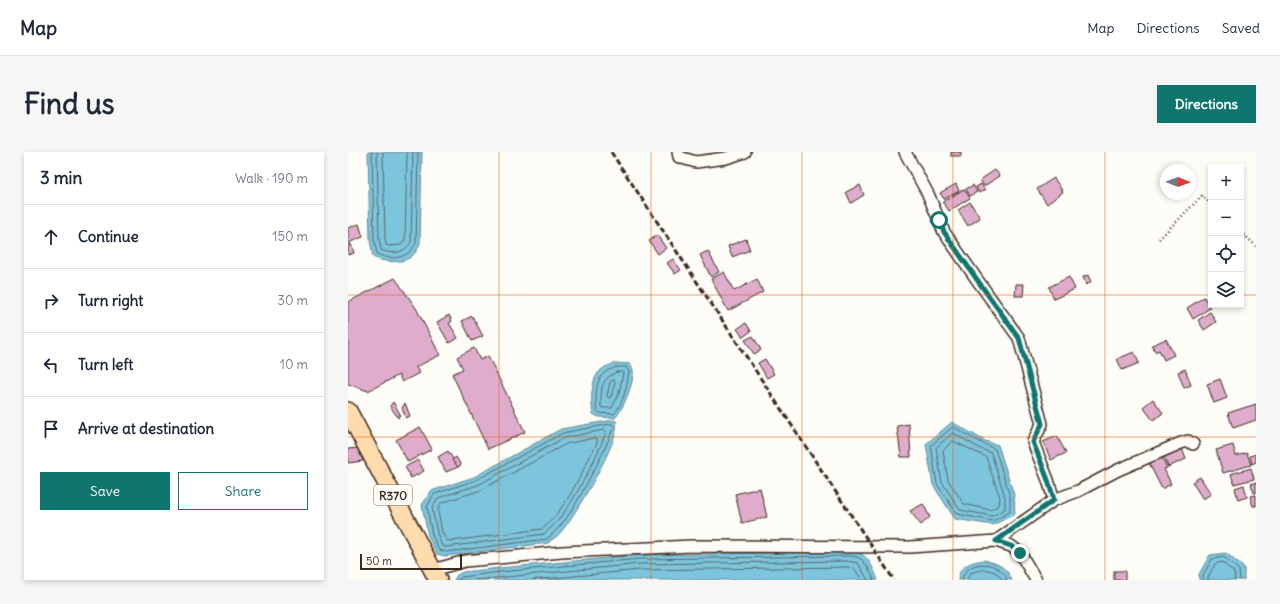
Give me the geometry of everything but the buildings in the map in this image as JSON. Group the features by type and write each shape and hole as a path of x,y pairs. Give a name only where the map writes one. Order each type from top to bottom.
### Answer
{"main road":[{"name":"R370","path":"348,411 435,575"}],"street":[{"path":"678,152 679,157 696,162 726,158 745,152"},
{"path":"904,152 928,194 944,232 1019,338 1042,424 1033,442 1054,500"},
{"path":"996,541 1054,500 1078,491 1118,470 1181,443 1188,441 1193,444"},
{"path":"435,575 465,561 562,552 692,546 910,547 996,541 1011,546 1020,553 1036,580"}],"path":[{"path":"1159,239 1202,196 1208,201"},
{"path":"1244,235 1256,246"}],"water":[{"path":"368,152 422,152 420,244 413,255 404,260 394,262 373,257 370,240"},
{"path":"616,363 630,364 633,370 628,395 615,418 599,417 593,414 592,409 593,384 597,374 606,367"},
{"path":"613,420 616,421 616,430 612,443 596,477 566,525 559,534 548,543 445,556 437,554 428,536 422,505 431,491 474,477 561,429"},
{"path":"952,422 985,441 998,445 1014,495 1015,514 993,525 955,519 933,485 926,444"},
{"path":"860,553 866,557 878,580 454,580 457,575 463,572 639,555"},
{"path":"1226,553 1244,568 1244,580 1199,580 1199,574 1210,555"},
{"path":"984,560 1001,566 1012,580 958,580 961,571 966,565"}],"railway":[{"path":"611,152 894,580"}],"route":[{"path":"939,220 944,232 1019,338 1042,424 1033,442 1054,500 996,541 1006,543 1020,553"}]}
